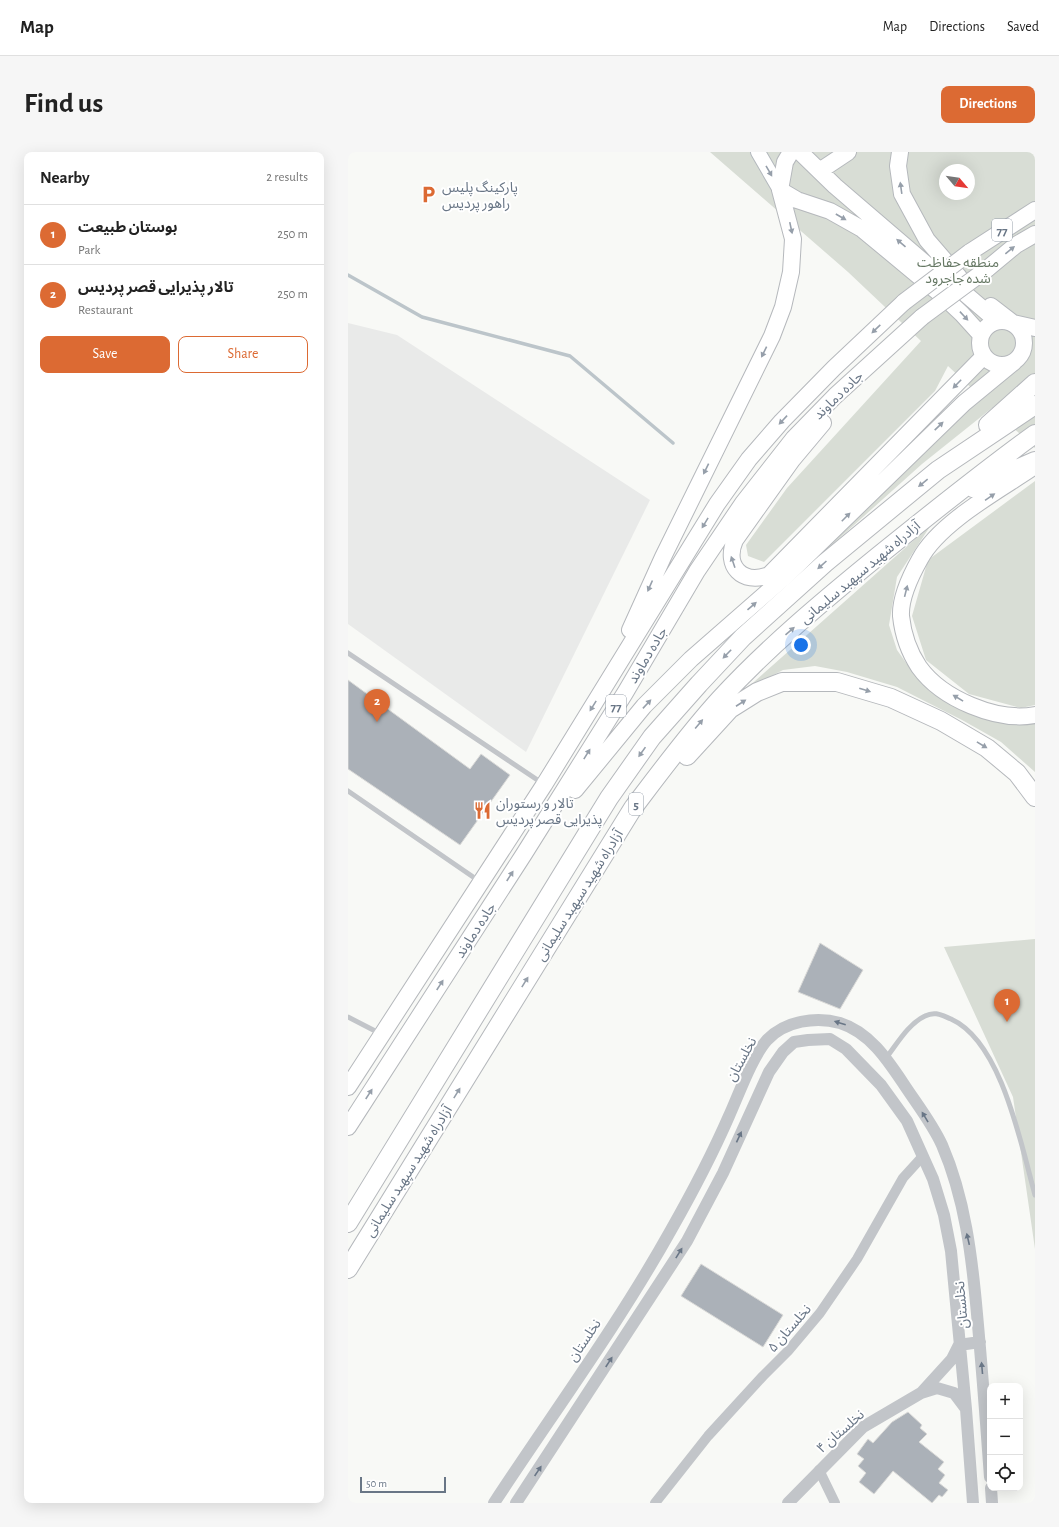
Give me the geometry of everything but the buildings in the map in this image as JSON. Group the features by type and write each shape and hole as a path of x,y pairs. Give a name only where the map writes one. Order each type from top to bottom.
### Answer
{"highway":[{"path":"602,690 663,557 772,336 783,306 791,272 793,239 780,190 785,162 791,152"},
{"path":"800,152 835,186 921,260 955,285 997,320 1035,328"},
{"path":"820,170 848,152"},
{"path":"524,854 644,706 691,659 786,576 964,403 1021,356 1025,347 1024,337 1020,329 997,312 954,272 927,240 902,194 898,166 900,152"},
{"path":"780,190 797,200 830,211 862,229 944,296 981,335"},
{"name":"جاده دماوند","path":"348,1087 482,883 717,504 749,459 782,421 834,368 904,302 970,252 1035,210"},
{"name":"جاده دماوند","path":"348,1127 524,854 625,693 697,571 743,503 794,438 835,396 874,360 922,317 987,269 1016,245 1035,234"},
{"path":"997,320 984,328 981,335 980,350 984,356 995,364 1001,366 1014,362"},
{"path":"874,360 792,460 735,540 731,548 731,558 735,567 741,574 750,578 760,578 769,575 984,356"},
{"path":"938,470 1035,383"},
{"name":"آزادراه شهید سپهبد سلیمانی","path":"348,1223 609,798 652,737 743,637 825,563 938,470 1035,405"},
{"name":"آزادراه شهید سپهبد سلیمانی","path":"348,1269 633,808 677,750 720,699 764,654 844,584 949,499 1035,434"},
{"path":"949,499 1035,461"},
{"path":"1035,466 948,525 921,557 906,587 901,615 906,642 920,668 941,688 966,704 994,714 1024,717 1035,715"},
{"path":"633,808 680,763 730,710 757,692 782,682 837,682 891,698 941,721 986,748 1017,773 1035,797"}],"main road":[{"path":"758,152 780,190"}],"street":[{"name":"نخلستان","path":"494,1503 632,1295 670,1233 707,1164 753,1063 767,1041 783,1028 806,1020 832,1021 853,1027 886,1058 918,1105 941,1144 957,1189 971,1248 988,1455"},
{"name":"نخلستان","path":"516,1503 687,1240 722,1173 769,1072 783,1052 794,1042 830,1039 846,1049 881,1085 907,1121 933,1179 944,1215 951,1251 966,1409 973,1503"},
{"name":"نخلستان ۵","path":"655,1503 708,1436 758,1381 788,1351 820,1313 857,1259 903,1178 923,1156"},
{"path":"921,1393 952,1359 959,1345 980,1342"},
{"path":"921,1393 937,1388 954,1393 966,1409"},
{"name":"نخلستان ۴","path":"788,1503 863,1427 921,1393"},
{"path":"819,1470 835,1503"},
{"path":"991,1491 992,1503"}],"lane":[{"path":"348,653 544,785"},
{"path":"348,791 482,883"},
{"path":"886,1058 915,1022 926,1016 937,1013 956,1021 977,1040 996,1068 1014,1120 1035,1195"},
{"path":"348,1017 382,1034"}],"shaded area":[{"path":"348,323 397,335 650,500 526,752 348,624"}],"green space":[{"name":"منطقه حفاظت شده جاجرود","path":"710,152 1035,152 1035,448 992,408 922,464 814,561 814,557 953,422 982,398 948,366 935,391 764,562 748,556 746,545 787,488 921,341 848,272"},
{"path":"1035,481 1035,705 1021,708 969,694 926,660 912,616 928,560"},
{"path":"931,525 897,577 889,625 897,650 914,674 936,694 1035,722 1035,772 1001,742 962,720 897,687 847,672 815,666 783,670 746,689"},
{"path":"1035,939 1035,1249 1013,1097 944,947"}],"waterway":[{"path":"348,275 422,317 570,356 673,443"}],"place":[{"name":"پارکینگ پلیس راهور پردیس","path":"429,195"},
{"name":"تالار پذیرایی قصر پردیس","path":"377,722"},
{"name":"تالار و رستوران پذیرایی قصر پردیس","path":"483,811"},
{"name":"بوستان طبیعت","path":"1007,1022"}]}
